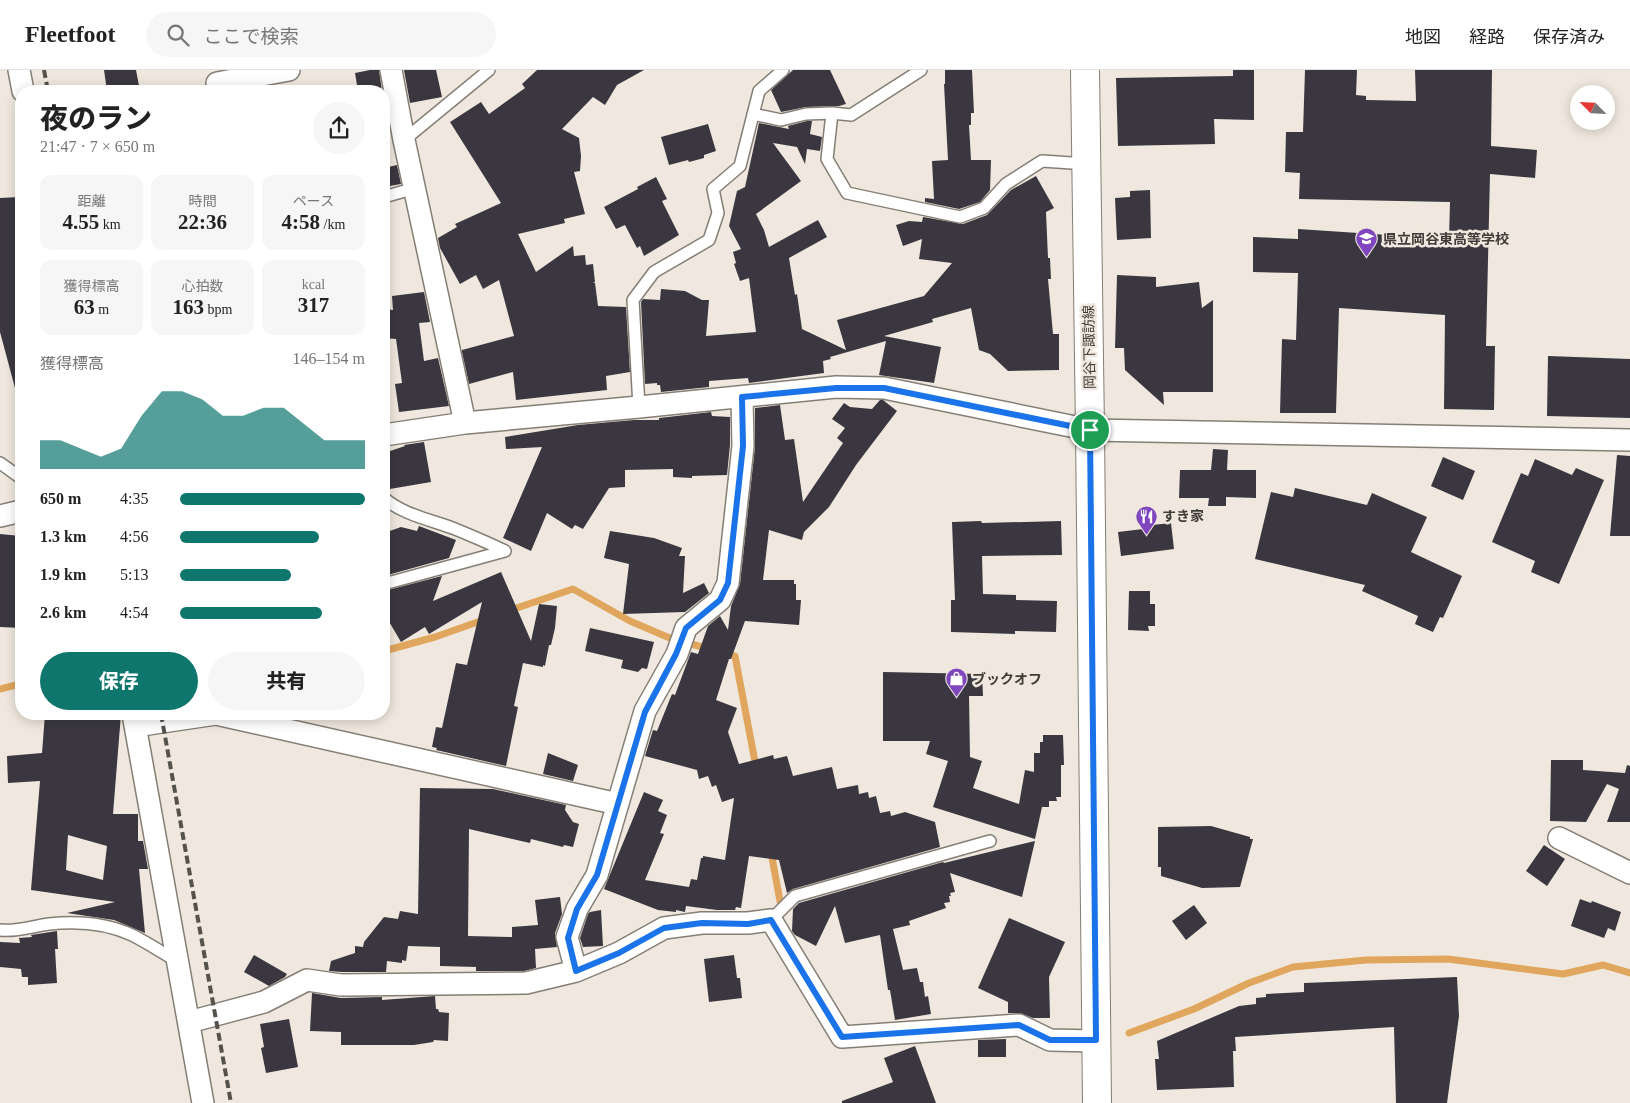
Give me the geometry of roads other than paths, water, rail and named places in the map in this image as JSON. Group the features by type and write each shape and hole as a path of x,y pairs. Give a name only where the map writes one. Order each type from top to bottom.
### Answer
{"main road":[{"name":"岡谷下諏訪線","path":"1085,70 1097,1103"}],"street":[{"path":"19,70 22,85"},
{"path":"217,83 289,70"},
{"path":"391,70 404,140 465,423"},
{"path":"390,434 465,423 836,388 884,388 1090,430 1630,440"},
{"path":"576,971 568,938 577,909 597,875 645,712 676,654 686,628 720,600 728,583 743,446 742,397"},
{"path":"0,516 15,512"},
{"path":"134,720 203,1103"},
{"path":"243,720 618,804"},
{"path":"1558,838 1630,873"},
{"path":"189,1022 264,1002 307,980 341,985 526,983 576,971 619,953 664,928 702,923 748,924 771,920 842,1037 1019,1025 1050,1040 1096,1040"}],"lane":[{"path":"404,140 489,70"},
{"path":"639,407 633,300 654,272 708,240 718,213 713,189 740,166 759,91 783,70"},
{"path":"753,114 781,120 806,114 832,113 851,115 921,70"},
{"path":"832,113 827,159 847,193 960,217 984,208 1006,184 1042,161 1086,164"},
{"path":"390,195 415,188"},
{"path":"0,463 15,474"},
{"path":"390,503 412,514 505,551 390,582"},
{"path":"771,920 795,896 990,841"},
{"path":"0,930 9,931 49,924 82,923 104,925 130,934 178,962"}],"waterway":[{"path":"508,611 573,589 630,621 672,639 710,649"},
{"path":"390,649 435,637 486,619"},
{"path":"725,653 735,656 756,767"},
{"path":"0,689 15,685"},
{"path":"771,852 780,901"},
{"path":"1129,1033 1194,1009 1249,983 1293,967 1366,960 1448,959 1563,974 1603,965 1630,973"}],"railway":[{"path":"44,70 47,85"},
{"path":"162,720 231,1103"}],"place":[{"name":"県立岡谷東高等学校","path":"1367,258"},
{"name":"すき家","path":"1146,535"},
{"name":"ブックオフ","path":"956,698"}]}
